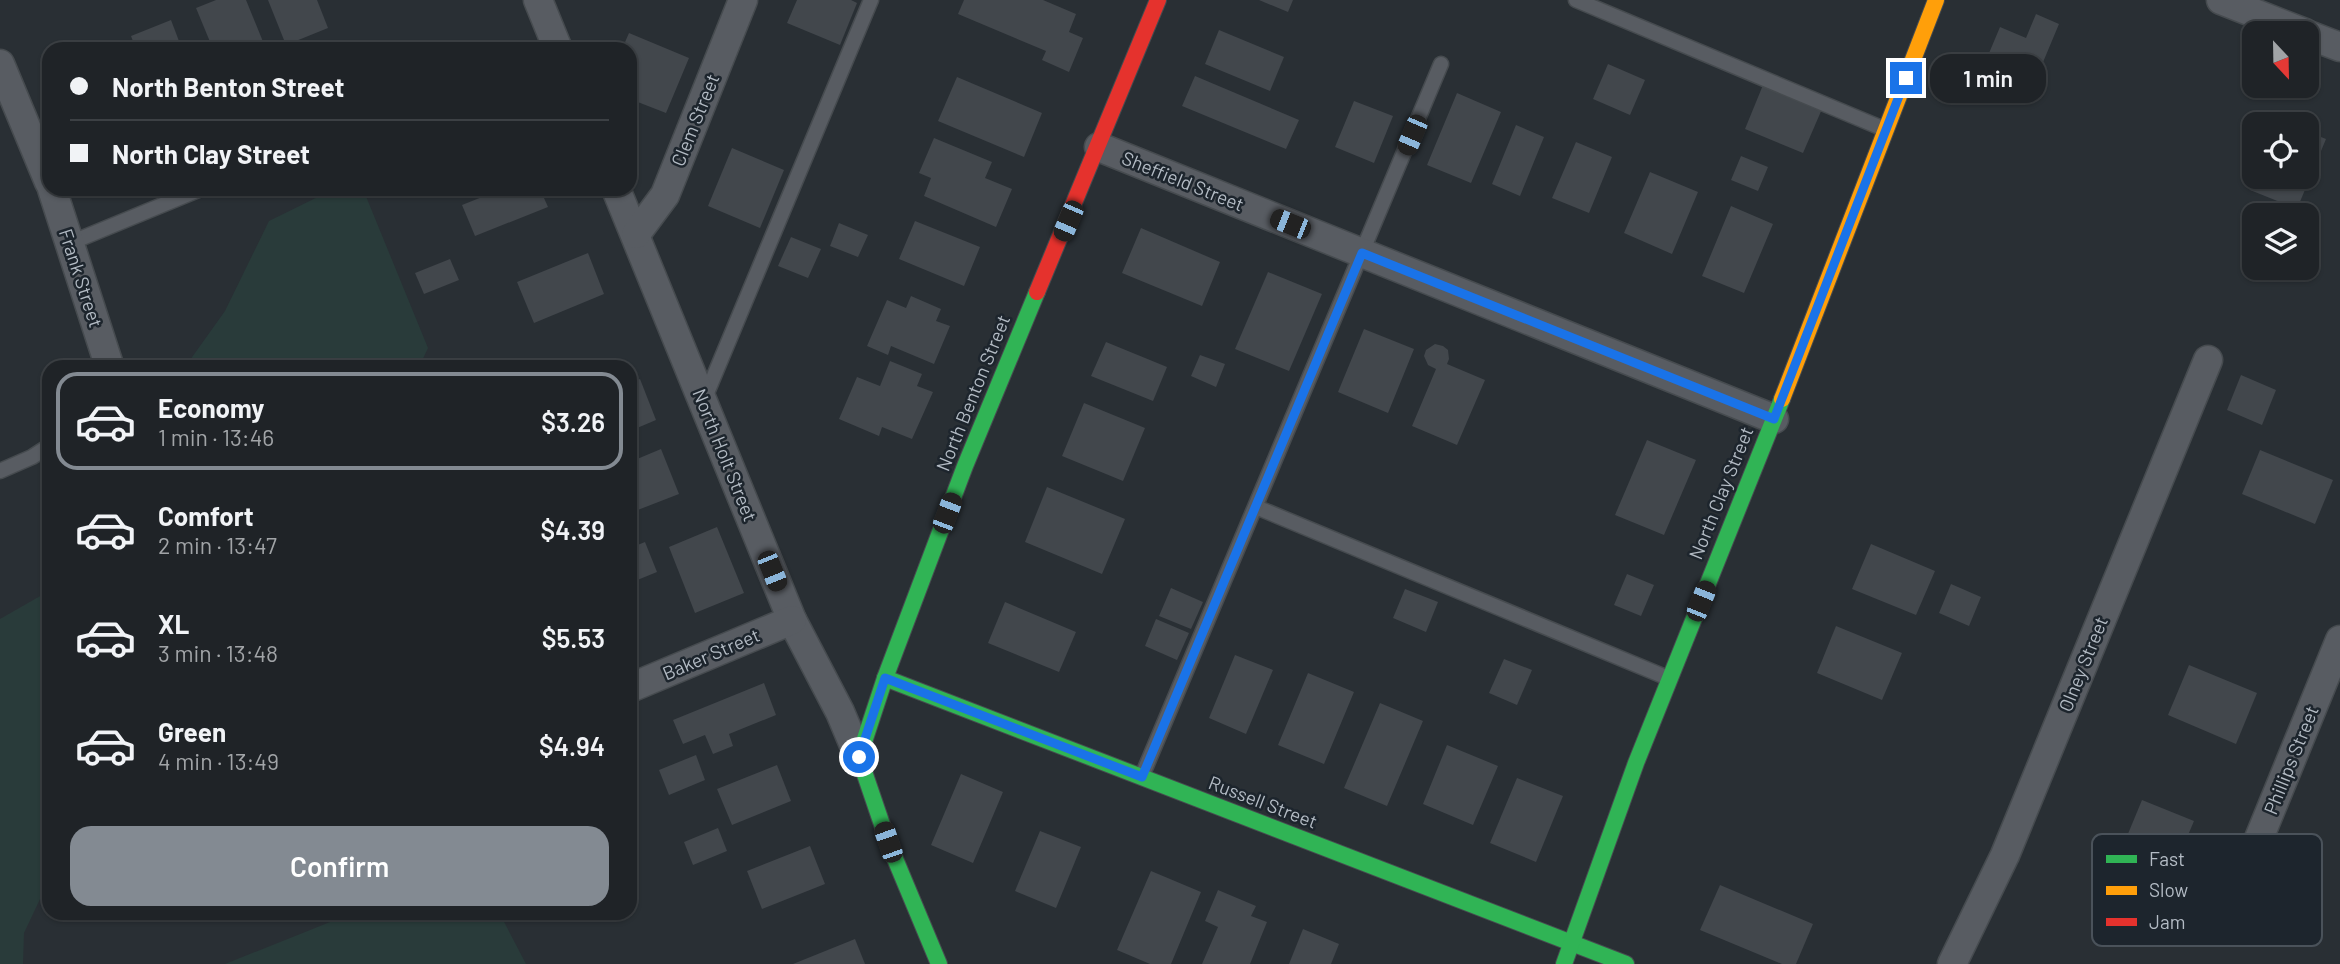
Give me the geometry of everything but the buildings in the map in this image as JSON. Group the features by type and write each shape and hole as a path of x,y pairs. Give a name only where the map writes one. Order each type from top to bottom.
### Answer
{"street":[{"path":"538,0 555,42"},
{"name":"Clem Street","path":"636,234 665,195 743,0"},
{"name":"North Benton Street","path":"859,757 885,678 965,466 1158,0"},
{"name":"North Clay Street","path":"1564,964 1636,762 1774,419 1936,0"},
{"path":"2221,0 2274,21"},
{"path":"2319,39 2340,47"},
{"path":"0,64 42,164"},
{"name":"Sheffield Street","path":"1099,147 1774,419"},
{"name":"Frank Street","path":"54,196 107,360"},
{"name":"North Holt Street","path":"620,196 792,620 840,712 859,757"},
{"name":"Olney Street","path":"1952,964 2005,855 2208,360"},
{"name":"Baker Street","path":"637,685 792,620"},
{"name":"Phillips Street","path":"2261,834 2340,640"},
{"name":"Russell Street","path":"885,678 1626,964"},
{"path":"859,757 888,842 939,964"}],"lane":[{"path":"704,401 871,0"},
{"path":"1576,0 1886,129"},
{"path":"1142,777 1441,64"},
{"path":"70,243 184,196"},
{"path":"0,471 42,451"},
{"path":"1256,507 1670,679"}],"shaded area":[{"path":"320,196 366,196 428,348 422,360 190,360 225,311 269,221"},
{"path":"42,595 42,895 24,933 23,964 0,964 0,619"},
{"path":"335,920 503,920 526,964 225,964"}],"traffic: fast":[{"path":"939,964 888,842 859,757 885,678 965,466 1037,292"},
{"path":"1564,964 1636,763 1782,399"},
{"path":"885,678 1626,964"}],"traffic: slow":[{"path":"1782,399 1936,0"}],"traffic: jam":[{"path":"1037,292 1158,0"}],"route":[{"path":"859,757 885,678 1142,777 1362,253 1774,419 1906,78"}]}
